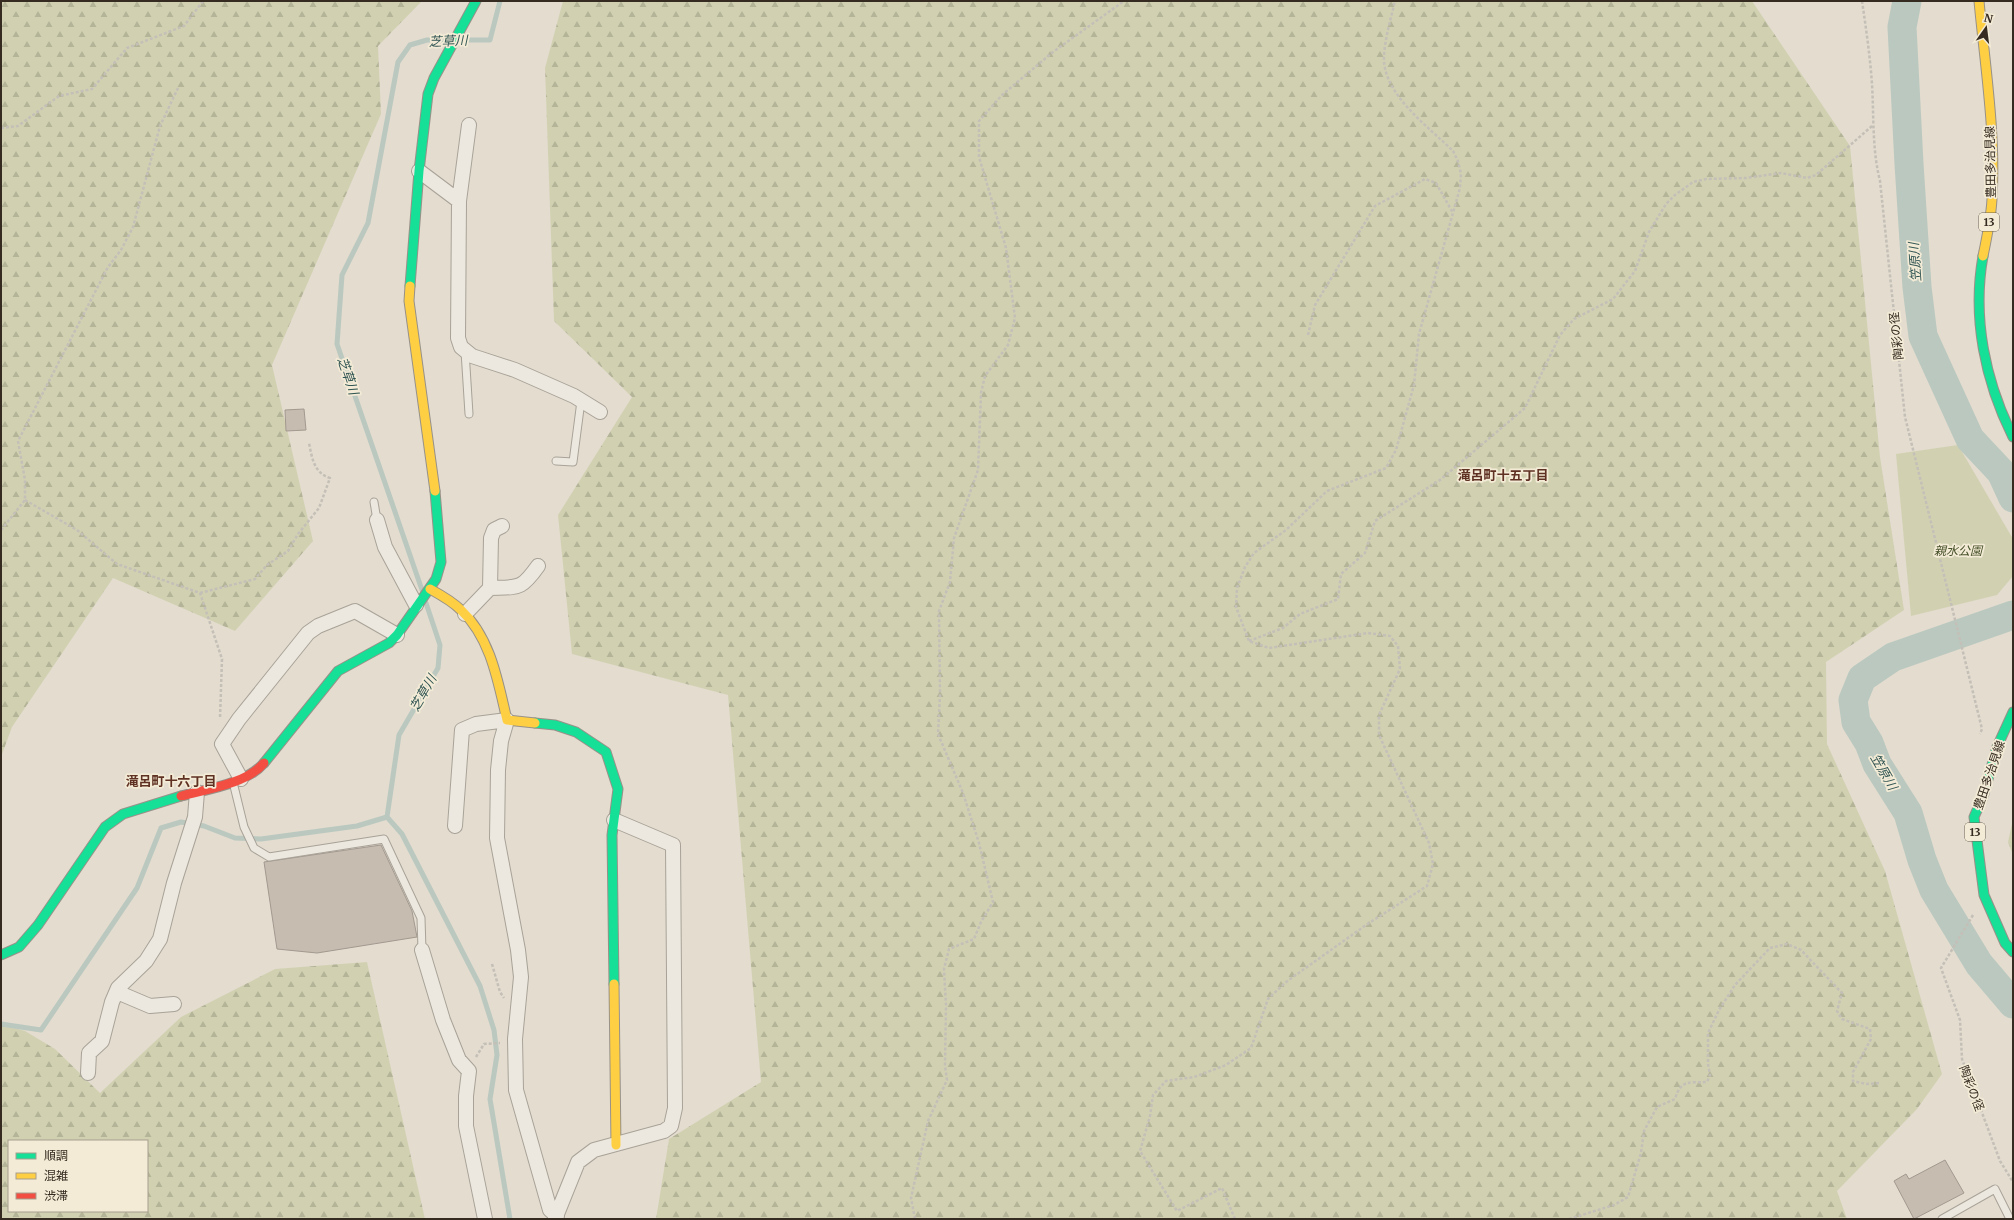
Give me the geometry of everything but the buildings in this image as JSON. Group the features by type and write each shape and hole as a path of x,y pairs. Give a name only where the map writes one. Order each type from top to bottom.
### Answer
{"street":[{"path":"1,955 19,947 38,925 105,827 123,814 144,806 237,780 254,773 338,671 389,643 398,635 416,606 436,579 441,562 433,474 409,301 419,171 428,94 434,78 459,35 476,1"},
{"name":"豊田多治見線","path":"1979,1 1988,91 1992,187 1980,277 1980,314 1986,363 2005,422 2013,437"},
{"path":"469,125 459,202 458,338 461,347 472,356 515,370 581,401 600,412"},
{"path":"419,171 459,202"},
{"path":"377,520 385,547 416,606"},
{"path":"465,614 490,588 491,538 494,530 502,526"},
{"path":"490,588 517,588 526,582 538,566"},
{"path":"430,588 465,614 483,642 492,659 507,720 501,741 498,770 497,838 518,950 521,977 515,1040 516,1090 550,1210 556,1217 578,1162 594,1150 664,1131 671,1126 675,1108 673,844 614,820"},
{"path":"237,780 222,744 239,719 308,633 318,626 356,611 398,635"},
{"name":"豊田多治見線","path":"2013,712 1997,747 1983,797 1974,817 1977,851 1984,895 2005,943 2013,952"},
{"path":"455,826 462,730 476,724 507,720 555,725 576,732 606,752 618,789 612,835 616,1145"},
{"path":"88,1073 90,1053 102,1041 117,992 124,981 146,960 160,939 174,883 195,817 197,792"},
{"path":"422,950 443,1020 459,1060 469,1071 466,1096 466,1126 485,1219"},
{"path":"117,992 150,1006 174,1004"}],"lane":[{"path":"465,350 469,414"},
{"path":"556,461 573,462 581,401"},
{"path":"374,502 377,520"},
{"path":"237,780 244,827 254,848 269,857 384,839 421,918 422,950"},
{"path":"1942,1219 1953,1216 1995,1189 2010,1219"}],"path":[{"path":"1,128 18,126 59,96 92,89 127,48 184,26 203,1"},
{"path":"915,1219 911,1198 928,1121 947,1080 945,1066 946,1005 944,969 949,949 974,939 981,922 993,902 979,843 962,793 938,734 939,611 950,582 954,538 978,470 981,393 985,376 1008,345 1015,318 1006,248 979,157 979,121 1002,95 1048,57 1124,1"},
{"path":"1235,1219 1222,1188 1177,1211 1140,1151 1150,1116 1153,1095 1166,1081 1194,1077 1220,1068 1251,1048 1268,999 1286,982 1366,925 1428,886 1433,864 1429,843 1379,735 1379,715 1400,669 1398,646 1390,636 1368,633 1268,648 1249,641 1236,607 1237,588 1245,567 1254,553 1286,530 1327,491 1386,468 1396,450 1414,385 1419,334 1460,188 1461,174 1458,161 1453,151 1403,104 1396,94 1387,72 1384,57 1395,1"},
{"name":"陶彩の径","path":"1862,1 1872,83 1872,126 1876,164 1880,181 1905,417 1966,665"},
{"path":"1,530 25,500 25,480 18,441 108,267 121,250 133,227 160,126 178,88"},
{"path":"1249,641 1283,628 1300,614 1325,606 1338,599 1341,574 1365,553 1375,522 1440,480 1525,408 1560,335 1574,319 1613,299 1635,271 1650,232 1666,204 1675,195 1693,182 1706,179 1746,178 1781,173 1807,178 1816,175 1872,126"},
{"path":"1308,334 1314,305 1375,206 1425,179 1436,183 1453,214"},
{"path":"25,500 77,530 117,564 200,594 255,579 267,565 288,551 298,534 319,508 330,478 324,476 314,464 309,443"},
{"path":"200,594 222,659 220,710"},
{"name":"陶彩の径","path":"1975,911 1942,968 1960,1020 1962,1059 2000,1161 2013,1182"},
{"path":"1569,1219 1614,1205 1628,1197 1642,1153 1644,1131 1657,1107 1675,1099 1678,1088 1683,1084 1707,1082 1710,1075 1708,1064 1708,1033 1719,1010 1735,985 1770,948 1787,944 1801,950 1842,992 1837,1011 1842,1019 1870,1029 1871,1039 1853,1072 1853,1082 1866,1084 1880,1083"},
{"path":"492,964 500,992 507,1002 519,1007"},
{"path":"484,1044 507,1043"}],"green space":[{"path":"1,1 422,1 378,46 381,114 272,365 313,541 235,631 113,578 12,727 1,757"},
{"path":"563,1 1752,1 1850,146 1880,457 1904,610 1826,662 1827,744 1885,871 1942,1074 1917,1109 1837,1191 1847,1219 656,1219 669,1139 761,1082 728,695 572,654 558,515 632,397 554,321 545,68"},
{"name":"親水公園","path":"1958,445 2013,539 2013,576 1997,595 1911,616 1896,454"},
{"path":"2013,819 2013,855 2008,842"},
{"path":"367,962 425,1219 1,1219 1,1024 25,1031 55,1049 100,1093 181,1017 275,969"}],"waterway":[{"name":"芝草川","path":"459,40 490,40 500,1"},
{"name":"笠原川","path":"1907,1 1902,27 1917,287 1923,336 1970,439 2001,472 2013,498"},
{"name":"芝草川","path":"422,590 337,344 342,275 368,223 398,62 410,45 427,40 449,40"},
{"name":"芝草川","path":"387,817 399,735 438,668 440,645 426,603"},
{"name":"笠原川","path":"2013,615 1893,657 1862,678 1853,700 1856,722 1869,743 1877,764 1908,813 1922,860 1934,890 1979,964 2013,1004"},
{"path":"387,817 402,834 480,986 494,1030 497,1055 490,1099 510,1219"},
{"path":"1,1024 41,1030 137,888 161,828 181,822 204,826 235,838 261,839 357,826 387,817"}],"traffic: fast":[{"path":"410,286 419,171 428,94 434,78 476,1"},
{"path":"1983,256 1979,303 1983,349 1995,394 2013,437"},
{"path":"264,763 338,671 389,643 397,635 436,579 441,562 435,491"},
{"path":"2013,712 1997,747 1983,797 1974,817 1984,895 2005,943 2013,952"},
{"path":"535,723 555,725 576,732 606,752 618,789 612,835 614,984"},
{"path":"1,955 19,947 38,925 105,827 123,814 181,796"}],"traffic: slow":[{"path":"1979,1 1991,124 1993,174 1989,228 1983,256"},
{"path":"410,286 409,301 435,491"},
{"path":"430,589 458,607 471,621 480,634 492,661 507,720 535,723"},
{"path":"614,984 616,1145"}],"traffic: jam":[{"path":"181,796 237,781 247,776 264,763"}],"district":[{"name":"滝呂町十五丁目","path":"1503,475"},
{"name":"滝呂町十六丁目","path":"171,781"}]}
